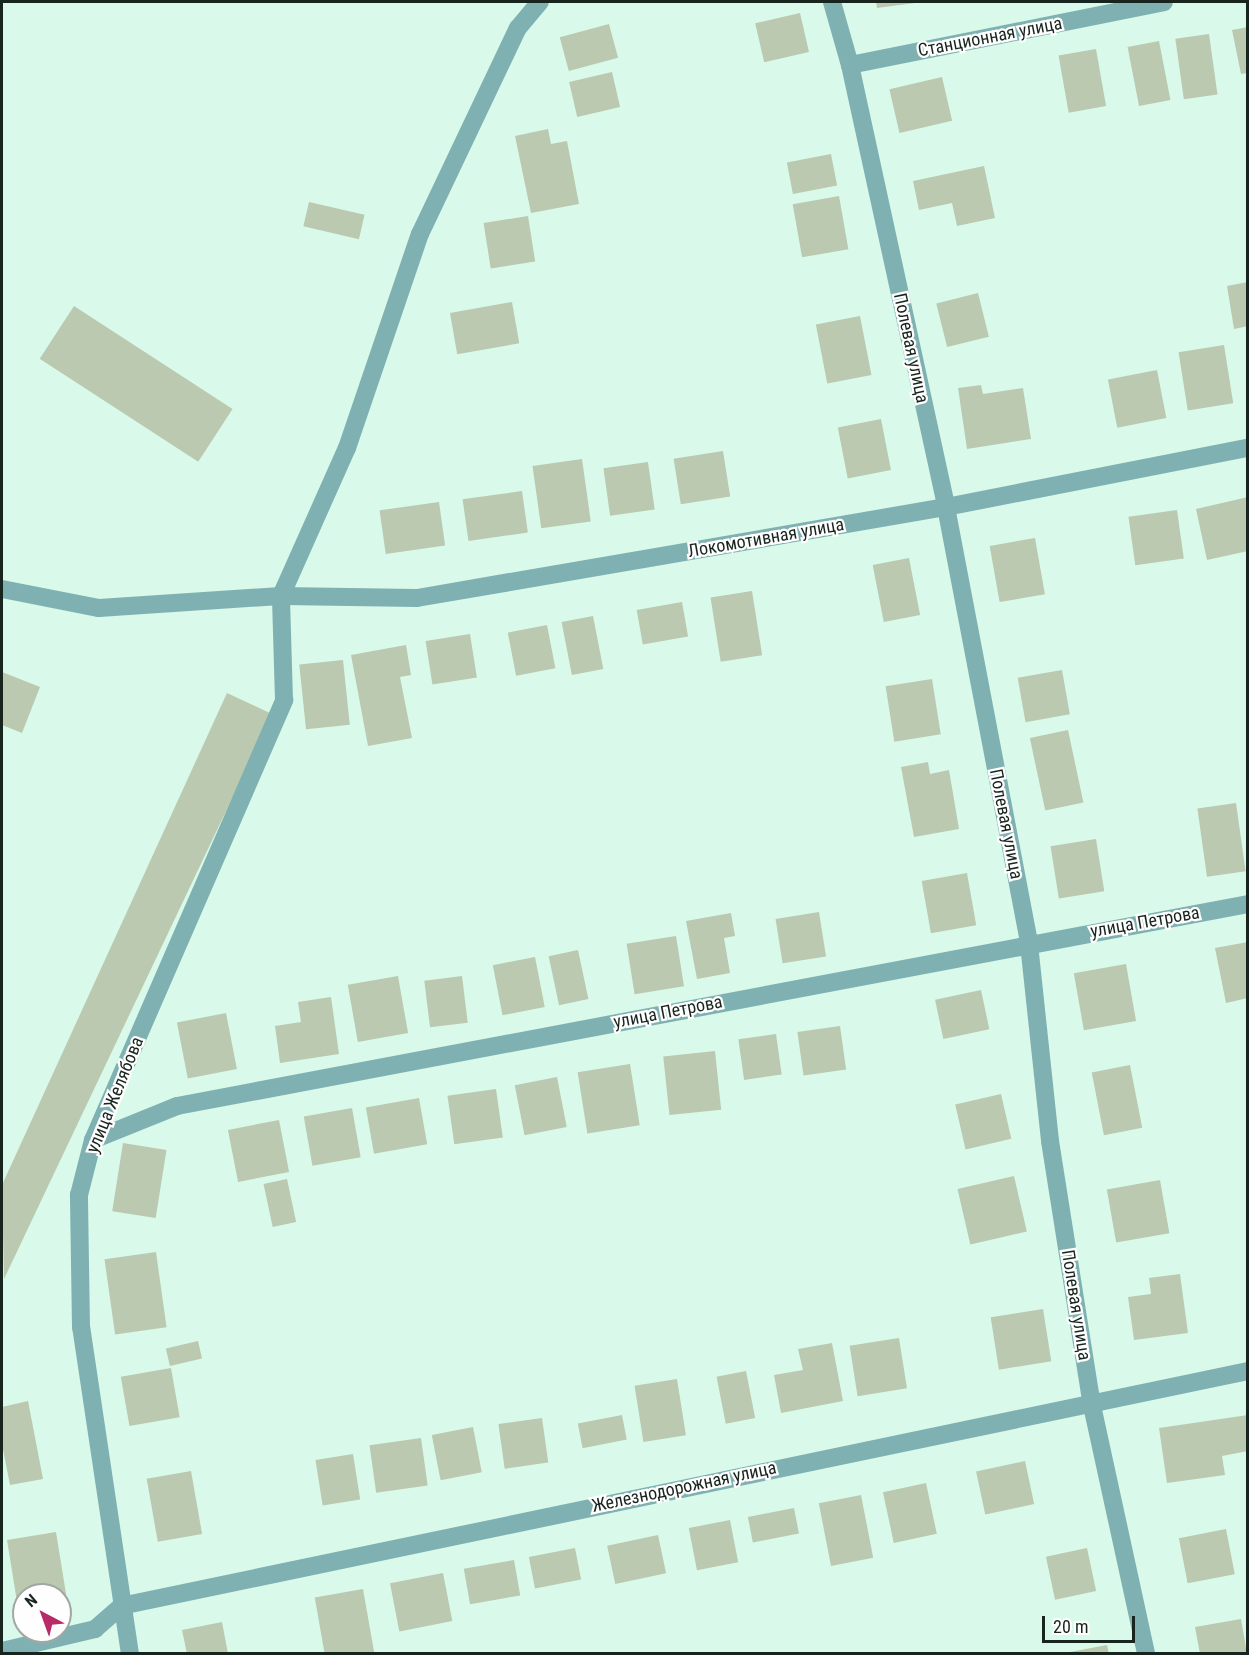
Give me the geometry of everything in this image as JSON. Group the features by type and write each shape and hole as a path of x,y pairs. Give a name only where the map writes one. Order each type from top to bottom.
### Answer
{"street":[{"path":"281,596 347,448 420,234 518,28 540,2"},
{"name":"Полевая улица","path":"832,2 850,64 946,507 1029,944 1050,1141 1091,1401 1146,1653"},
{"name":"Станционная улица","path":"850,64 1164,2"},
{"name":"Локомотивная улица","path":"2,589 99,608 281,596 417,598 946,507 1248,448"},
{"name":"улица Желябова","path":"130,1653 121,1606 81,1327 79,1195 93,1140 284,700 281,596"},
{"name":"улица Петрова","path":"93,1140 177,1106 1248,904"},
{"name":"Железнодорожная улица","path":"121,1606 1091,1401 1248,1371"},
{"path":"2,1651 96,1629 121,1606"}],"building":[{"path":"876,2 915,2 915,3 877,8"},
{"path":"800,13 809,52 764,62 755,23"},
{"path":"609,24 618,58 569,71 560,37"},
{"path":"1248,27 1248,73 1241,74 1232,30"},
{"path":"1209,34 1217,94 1184,99 1175,39"},
{"path":"1159,41 1170,100 1139,106 1128,47"},
{"path":"1096,49 1106,106 1069,113 1059,56"},
{"path":"612,72 620,107 577,117 569,82"},
{"path":"942,77 952,121 900,133 889,89"},
{"path":"548,129 551,144 567,141 579,204 531,213 515,136"},
{"path":"831,154 837,185 793,194 787,163"},
{"path":"984,166 995,218 957,226 952,203 919,210 913,181"},
{"path":"839,196 848,249 802,257 793,204"},
{"path":"309,202 365,215 359,239 303,226"},
{"path":"528,216 535,261 491,268 484,223"},
{"path":"1248,282 1248,326 1234,329 1227,286"},
{"path":"978,293 989,337 947,347 936,303"},
{"path":"512,302 519,343 457,354 450,313"},
{"path":"74,306 233,409 198,462 40,359"},
{"path":"860,316 871,375 827,383 816,325"},
{"path":"1224,345 1233,403 1188,410 1179,352"},
{"path":"1157,370 1166,418 1117,428 1108,380"},
{"path":"981,385 983,394 1023,388 1031,439 967,449 958,388"},
{"path":"881,419 891,470 848,478 838,427"},
{"path":"723,451 730,496 681,504 674,459"},
{"path":"582,459 591,521 541,528 532,466"},
{"path":"648,462 655,510 610,516 603,468"},
{"path":"522,491 528,533 468,541 463,499"},
{"path":"1248,497 1248,551 1207,560 1196,509"},
{"path":"439,502 445,546 386,554 380,510"},
{"path":"1177,510 1184,559 1135,565 1128,517"},
{"path":"1035,538 1045,594 1000,602 990,546"},
{"path":"909,558 920,615 884,622 873,565"},
{"path":"752,591 762,655 721,662 711,598"},
{"path":"682,602 688,636 643,644 637,610"},
{"path":"593,616 603,669 572,675 562,622"},
{"path":"547,625 555,668 516,676 508,633"},
{"path":"470,634 477,677 432,684 426,641"},
{"path":"406,645 411,675 400,677 412,738 368,746 351,655"},
{"path":"343,660 350,725 306,729 299,665"},
{"path":"1062,670 1070,714 1025,722 1018,678"},
{"path":"2,672 40,687 22,733 2,725"},
{"path":"932,679 941,734 894,742 886,686"},
{"path":"227,693 272,714 4,1279 2,1185"},
{"path":"1068,730 1083,802 1045,810 1030,738"},
{"path":"928,762 930,774 949,770 959,829 914,837 901,767"},
{"path":"1236,803 1246,871 1207,877 1197,808"},
{"path":"1096,839 1104,891 1059,899 1051,846"},
{"path":"967,873 976,925 931,933 922,881"},
{"path":"819,912 826,956 783,963 776,919"},
{"path":"731,913 735,936 724,938 730,973 697,979 686,921"},
{"path":"676,936 684,986 635,994 627,944"},
{"path":"1248,942 1248,998 1226,1003 1215,948"},
{"path":"578,950 588,999 559,1005 549,956"},
{"path":"535,957 545,1007 503,1015 493,965"},
{"path":"1126,964 1136,1021 1084,1030 1074,973"},
{"path":"398,976 408,1033 358,1042 348,985"},
{"path":"462,976 468,1023 430,1027 424,981"},
{"path":"981,990 989,1029 943,1039 935,1000"},
{"path":"331,997 339,1054 280,1063 275,1026 301,1022 298,1002"},
{"path":"226,1013 237,1069 188,1078 177,1023"},
{"path":"840,1026 846,1070 804,1076 797,1032"},
{"path":"776,1034 782,1075 744,1080 738,1039"},
{"path":"715,1051 721,1110 669,1115 663,1056"},
{"path":"630,1064 640,1125 587,1134 578,1072"},
{"path":"1130,1065 1142,1128 1104,1135 1092,1072"},
{"path":"557,1077 567,1127 525,1135 515,1085"},
{"path":"496,1089 503,1138 454,1144 447,1096"},
{"path":"1001,1094 1011,1139 966,1149 955,1105"},
{"path":"419,1098 427,1144 374,1154 366,1107"},
{"path":"352,1108 361,1157 312,1166 304,1117"},
{"path":"279,1120 289,1172 238,1182 228,1130"},
{"path":"123,1143 166,1150 156,1218 112,1211"},
{"path":"1014,1176 1027,1232 970,1245 957,1189"},
{"path":"287,1179 296,1222 273,1227 264,1184"},
{"path":"1160,1180 1169,1233 1116,1243 1107,1189"},
{"path":"156,1252 167,1327 115,1334 105,1259"},
{"path":"1180,1274 1188,1333 1134,1340 1128,1297 1151,1294 1149,1278"},
{"path":"1043,1309 1051,1361 999,1370 991,1317"},
{"path":"899,1338 907,1388 858,1396 850,1346"},
{"path":"198,1341 202,1359 170,1366 166,1348"},
{"path":"832,1343 843,1401 781,1413 774,1375 803,1370 798,1349"},
{"path":"171,1368 180,1417 129,1426 121,1377"},
{"path":"746,1371 755,1418 726,1424 717,1377"},
{"path":"677,1379 686,1435 643,1442 635,1386"},
{"path":"28,1401 43,1479 10,1485 2,1444 2,1407"},
{"path":"622,1415 627,1440 583,1448 578,1424"},
{"path":"1248,1415 1248,1451 1222,1456 1225,1475 1167,1483 1159,1428"},
{"path":"542,1418 548,1463 505,1469 498,1424"},
{"path":"473,1427 482,1472 441,1480 432,1435"},
{"path":"421,1438 428,1486 376,1493 370,1445"},
{"path":"353,1454 360,1499 323,1505 315,1460"},
{"path":"1025,1461 1034,1504 985,1514 976,1471"},
{"path":"191,1471 202,1534 158,1542 147,1479"},
{"path":"926,1483 937,1534 894,1543 883,1492"},
{"path":"861,1495 873,1558 831,1566 819,1503"},
{"path":"794,1508 799,1534 753,1542 748,1517"},
{"path":"730,1520 738,1562 697,1570 689,1528"},
{"path":"1226,1529 1235,1574 1188,1583 1179,1538"},
{"path":"56,1532 64,1583 14,1583 7,1540"},
{"path":"658,1535 666,1573 615,1584 607,1546"},
{"path":"575,1548 581,1579 535,1588 529,1557"},
{"path":"1087,1548 1096,1591 1055,1600 1046,1557"},
{"path":"514,1560 520,1595 470,1604 464,1569"},
{"path":"443,1573 452,1621 399,1631 390,1583"},
{"path":"363,1589 374,1652 325,1654 315,1598"},
{"path":"1241,1619 1247,1654 1200,1654 1195,1627"},
{"path":"222,1622 228,1654 187,1654 182,1630"},
{"path":"1107,1645 1109,1654 1070,1654 1070,1652"}]}
